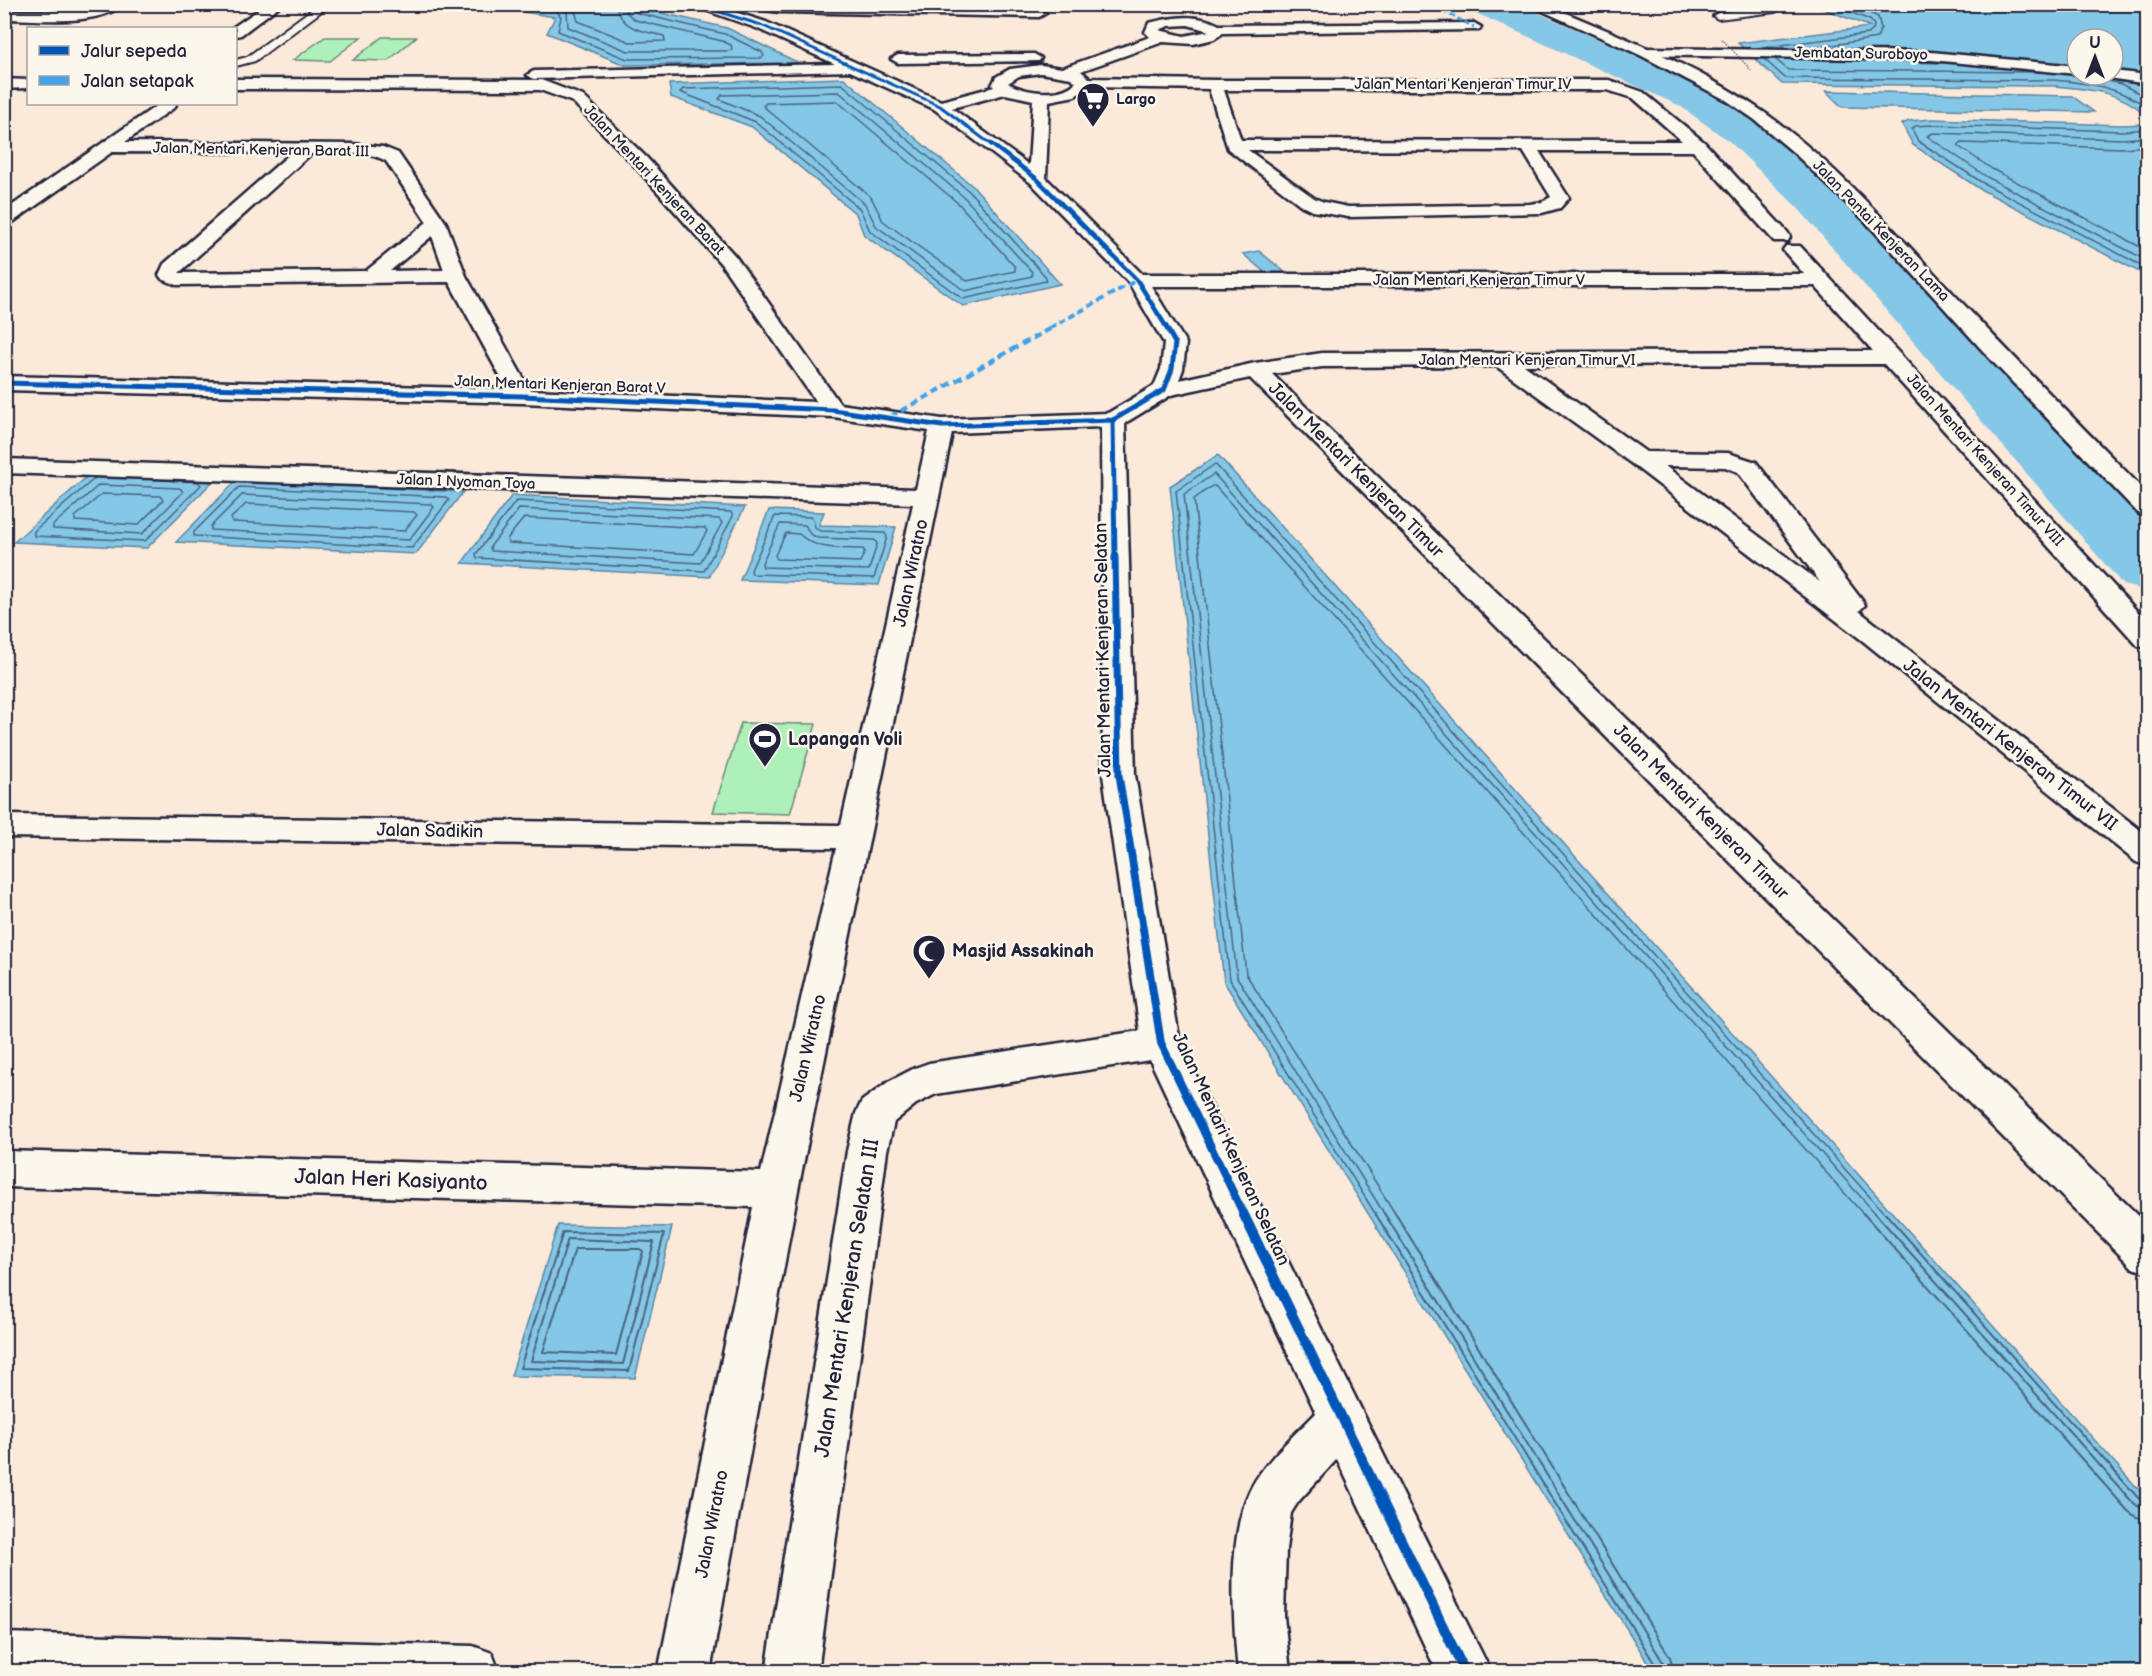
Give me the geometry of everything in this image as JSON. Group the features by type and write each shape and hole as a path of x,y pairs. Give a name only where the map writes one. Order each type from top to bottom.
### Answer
{"street":[{"path":"4,15 88,15 117,4"},
{"path":"237,31 276,4"},
{"path":"694,4 761,25 940,106 1037,180 1137,280 1175,343 1172,369 1164,390 1113,420"},
{"path":"749,4 780,8 922,8 1040,14"},
{"path":"1176,4 1177,21"},
{"name":"Jalan Pantai Kenjeran Lama","path":"1533,4 1645,52 1747,106 1799,147 1872,217 2001,357 2148,509"},
{"path":"915,25 1040,14"},
{"path":"1216,29 1212,35 1195,39 1163,37 1156,35 1151,29 1160,23 1177,21 1207,24 1216,29 1474,27"},
{"path":"1066,71 1163,37"},
{"name":"Jembatan Suroboyo","path":"1645,52 1711,51 1931,56 2065,69"},
{"path":"898,59 1039,58 1082,78 1085,82 1077,90 1041,96 1005,89 940,106"},
{"path":"1005,89 1000,85 1001,80 1006,76 1027,70 1039,58"},
{"path":"237,74 373,79 543,80 857,68"},
{"path":"2125,77 2148,80"},
{"name":"Jalan Mentari Kenjeran Barat","path":"543,80 578,99 647,169 729,261 833,410"},
{"name":"Jalan Mentari Kenjeran Timur IV","path":"1085,82 1215,85 1609,85 1638,95 1698,146 1821,280"},
{"path":"4,84 27,84"},
{"path":"1215,85 1234,145 1308,202 1318,207 1348,212 1550,207 1557,203 1560,198 1559,194 1528,146"},
{"path":"1037,180 1041,96"},
{"path":"4,220 168,105"},
{"path":"1234,145 1698,146"},
{"name":"Jalan Mentari Kenjeran Barat III","path":"107,147 307,148 371,151 392,157 437,223 456,276 522,396"},
{"path":"307,148 171,268 169,275 177,279 456,276"},
{"path":"371,277 437,223"},
{"name":"Jalan Mentari Kenjeran Timur V","path":"1137,280 1821,280"},
{"name":"Jalan Mentari Kenjeran Timur VIII","path":"1821,280 2148,640"},
{"name":"Jalan Mentari Kenjeran Timur VI","path":"1164,390 1256,370 1322,360 1892,357"},
{"name":"Jalan Mentari Kenjeran Timur VII","path":"1502,360 1640,459 1873,635 2148,854"},
{"name":"Jalan Mentari Kenjeran Timur","path":"1256,370 2144,1247"},
{"name":"Jalan Mentari Kenjeran Barat V","path":"4,383 522,396 833,410 942,426 1113,420"},
{"name":"Jalan Mentari Kenjeran Selatan","path":"1113,420 1119,775 1161,1043 1465,1671"},
{"name":"Jalan Wiratno","path":"684,1671 777,1190 942,426"},
{"name":"Jalan Mentari Kenjeran Timur VII","path":"1640,459 1728,460 1747,467 1873,635"},
{"name":"Jalan I Nyoman Toya","path":"4,466 927,497"},
{"name":"Jalan Sadikin","path":"4,826 855,837"},
{"name":"Jalan Mentari Kenjeran Selatan III","path":"792,1671 865,1163 876,1113 902,1093 929,1079 1161,1043"},
{"name":"Jalan Heri Kasiyanto","path":"4,1169 777,1190"},
{"path":"1264,1671 1258,1616 1261,1549 1268,1506 1281,1485 1343,1418"},
{"path":"4,1659 472,1671"}],"lane":[{"path":"237,73 251,59 326,4"},
{"path":"1718,16 1775,9 1779,6 1778,4"}],"path":[{"path":"1722,39 1752,71"}],"green space":[{"path":"325,37 361,37 330,61 293,60"},
{"path":"382,37 416,37 388,61 353,60"},
{"name":"Lapangan Voli","path":"741,723 816,724 790,814 713,812"}],"water":[{"path":"517,4 627,5 727,28 799,63 625,65 547,33 555,17 511,10"},
{"path":"1813,5 2147,5 2147,117 2138,108 2104,93 2054,86 1782,84 1738,43 1871,27"},
{"path":"844,78 975,188 1060,284 963,306 864,235 856,214 752,127 671,97 669,84"},
{"path":"1826,91 2072,96 2094,112 1842,107"},
{"path":"1932,119 2123,125 2145,124 2147,120 2147,276 1980,189 1913,145 1902,124 1909,121"},
{"path":"1259,251 1286,273 1269,276 1243,254"},
{"path":"1218,455 2147,1499 2147,1671 1653,1671 1224,982 1170,486"},
{"path":"93,471 218,476 147,548 14,542"},
{"path":"236,481 463,492 416,554 176,542"},
{"path":"512,495 745,507 709,577 462,563"},
{"path":"769,510 824,512 819,525 896,527 879,585 740,580"},
{"path":"558,1225 672,1227 635,1378 511,1376"}],"waterway":[{"path":"1487,4 1695,97 1744,132 1815,198 2148,570"}],"marked path":[{"path":"1429,4 1474,27"},
{"path":"890,417 1137,280"}],"cycle path":[{"path":"4,383 522,396 833,410 942,426 1113,420 1164,390 1172,369 1175,343 1166,326 1137,280 1037,179 940,106 761,25 694,4"},
{"path":"1113,420 1119,775 1161,1043 1465,1672"}],"place":[{"name":"Largo","path":"1093,128"},
{"name":"Lapangan Voli","path":"765,768"},
{"name":"Masjid Assakinah","path":"929,980"}]}
